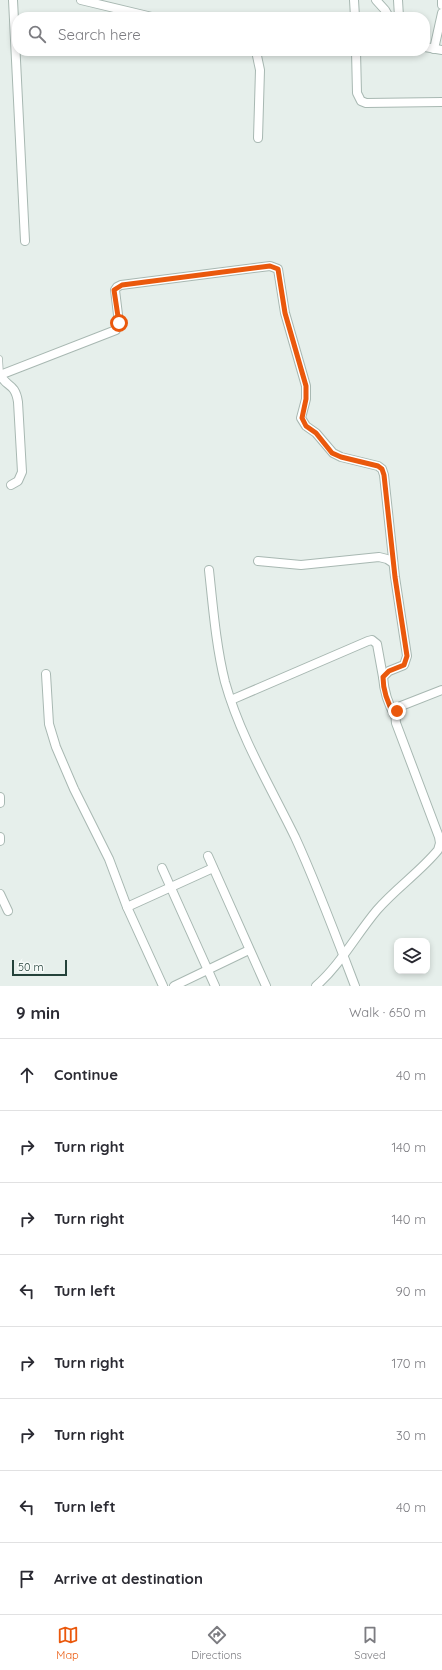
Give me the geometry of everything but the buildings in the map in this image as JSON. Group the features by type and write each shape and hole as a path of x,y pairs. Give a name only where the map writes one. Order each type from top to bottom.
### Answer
{"street":[{"path":"13,0 14,12"},
{"path":"81,0 131,12"},
{"path":"354,0 354,12"},
{"path":"376,0 386,12"},
{"path":"398,0 399,12"},
{"path":"442,0 442,5"},
{"path":"438,49 442,13"},
{"path":"16,56 25,241"},
{"path":"257,56 260,70 258,138"},
{"path":"356,56 357,93 361,101 442,102"},
{"path":"11,485 21,477 22,466 16,393 1,375 116,330 119,327 119,317 114,290 122,285 183,276 274,266 279,272 285,313 306,386 306,399 302,418 303,423 316,433 332,453 341,457 378,466 382,469 384,475 393,562 407,656 404,665 389,671 383,677"},
{"path":"0,384 9,384"},
{"path":"258,561 301,565 379,557 393,562"},
{"path":"209,570 222,667 231,700 252,752 280,806 314,879 355,986"},
{"path":"231,700 372,640 377,644 385,694 389,706 395,716 403,744 439,837 440,843 438,850 399,886 360,931 344,957 316,986"},
{"path":"46,674 49,724 56,747 74,789 109,859 127,907 163,986"},
{"path":"395,716 401,706 442,690"},
{"path":"0,797 0,803"},
{"path":"208,856 266,986"},
{"path":"162,868 215,986"},
{"path":"127,907 213,868"},
{"path":"0,894 8,911"},
{"path":"174,986 250,950"}],"lane":[{"path":"0,358 1,375"}],"route":[{"path":"119,323 114,290 122,285 270,266 274,266 278,269 285,313 306,386 306,399 302,418 303,423 316,433 332,453 341,457 378,466 382,469 384,475 395,577 407,656 404,665 389,671 384,674 383,677 385,694 389,706 395,716 397,711"}]}
